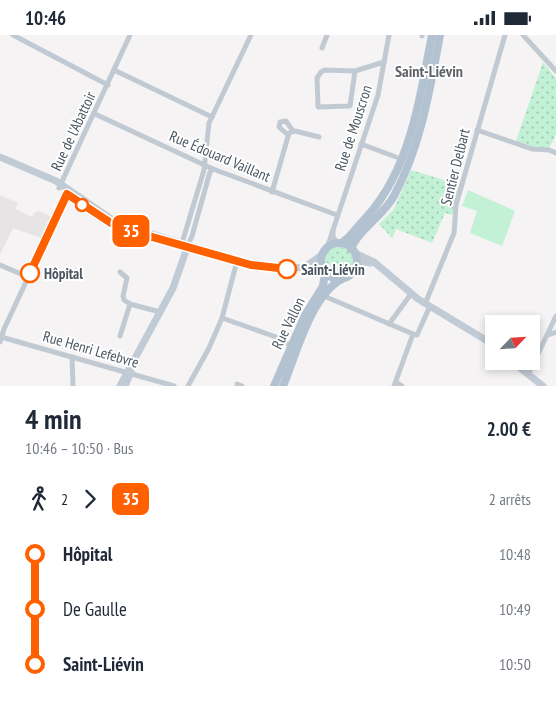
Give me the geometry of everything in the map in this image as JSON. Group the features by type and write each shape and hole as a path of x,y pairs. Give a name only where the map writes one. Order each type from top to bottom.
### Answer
{"main road":[{"path":"304,267 322,255 327,247 340,243 377,206 392,180 415,117 432,35"},
{"path":"0,157 60,186 112,221 237,261 279,269 318,266 331,277 342,279 350,275 356,265 353,251 356,239 385,209 403,176 424,114 440,35"},
{"path":"340,243 372,261 411,294 485,340"},
{"path":"120,386 130,371 177,280 185,244"},
{"path":"322,255 324,271"},
{"path":"356,265 368,262 380,268"},
{"name":"Rue Vallon","path":"274,386 306,312 324,286 324,271"},
{"name":"Rue Vallon","path":"283,386 305,331 324,296 334,284 342,279"},
{"path":"521,370 544,386"},
{"path":"125,386 130,371"}],"street":[{"path":"13,35 108,85"},
{"name":"Rue de l'Abattoir","path":"60,186 130,35"},
{"path":"185,244 204,166 209,125 251,35"},
{"path":"322,48 327,35"},
{"name":"Rue de Mouscron","path":"327,247 379,91 389,35"},
{"name":"Sentier Delbart","path":"395,384 413,334 416,335 428,305 454,233 455,209 476,130 505,35"},
{"path":"523,35 556,71"},
{"path":"355,71 350,105 318,107 317,79 321,72 333,70 355,71 384,62"},
{"path":"114,70 212,117"},
{"name":"Rue Édouard Vaillant","path":"95,114 204,166 337,215"},
{"path":"288,135 279,127 280,122 286,121 293,131 319,137"},
{"path":"476,130 532,149 549,150 556,153"},
{"path":"272,192 288,135 293,131"},
{"path":"361,144 396,157"},
{"path":"185,244 202,203 210,172 213,169"},
{"path":"0,337 68,192"},
{"path":"195,200 202,203"},
{"path":"333,227 332,235 340,243"},
{"path":"188,386 222,318 237,261"},
{"path":"0,265 28,277"},
{"path":"120,272 127,276 123,296 130,303 160,312"},
{"path":"389,324 411,294"},
{"path":"324,296 413,334"},
{"path":"120,336 130,303"},
{"path":"527,376 556,316"},
{"path":"222,318 276,337 291,346"},
{"path":"548,335 556,332"},
{"name":"Rue Henri Lefebvre","path":"0,337 130,371 174,386"},
{"path":"72,357 73,386"},
{"path":"395,384 402,386"}],"shaded area":[{"path":"0,195 18,203 15,209 32,217 35,212 39,211 52,217 41,238 13,228 0,255"}],"green space":[{"path":"543,62 556,78 556,135 549,148 539,149 516,141"},
{"path":"411,170 457,184 460,187 452,215 445,213 432,243 396,229 392,238 379,224 394,209"},
{"path":"468,190 515,211 502,246 470,233 477,211 462,206"},
{"path":"339,247 349,251 353,261 349,271 339,275 329,271 325,261 329,251"}],"bus line":[{"name":"35","path":"30,273 67,194 108,223 117,227 173,243 188,245 251,265 287,269"}],"place":[{"name":"Saint-Liévin","path":"287,269"},
{"name":"Hôpital","path":"30,273"}],"district":[{"name":"Saint-Liévin","path":"429,71"}]}
